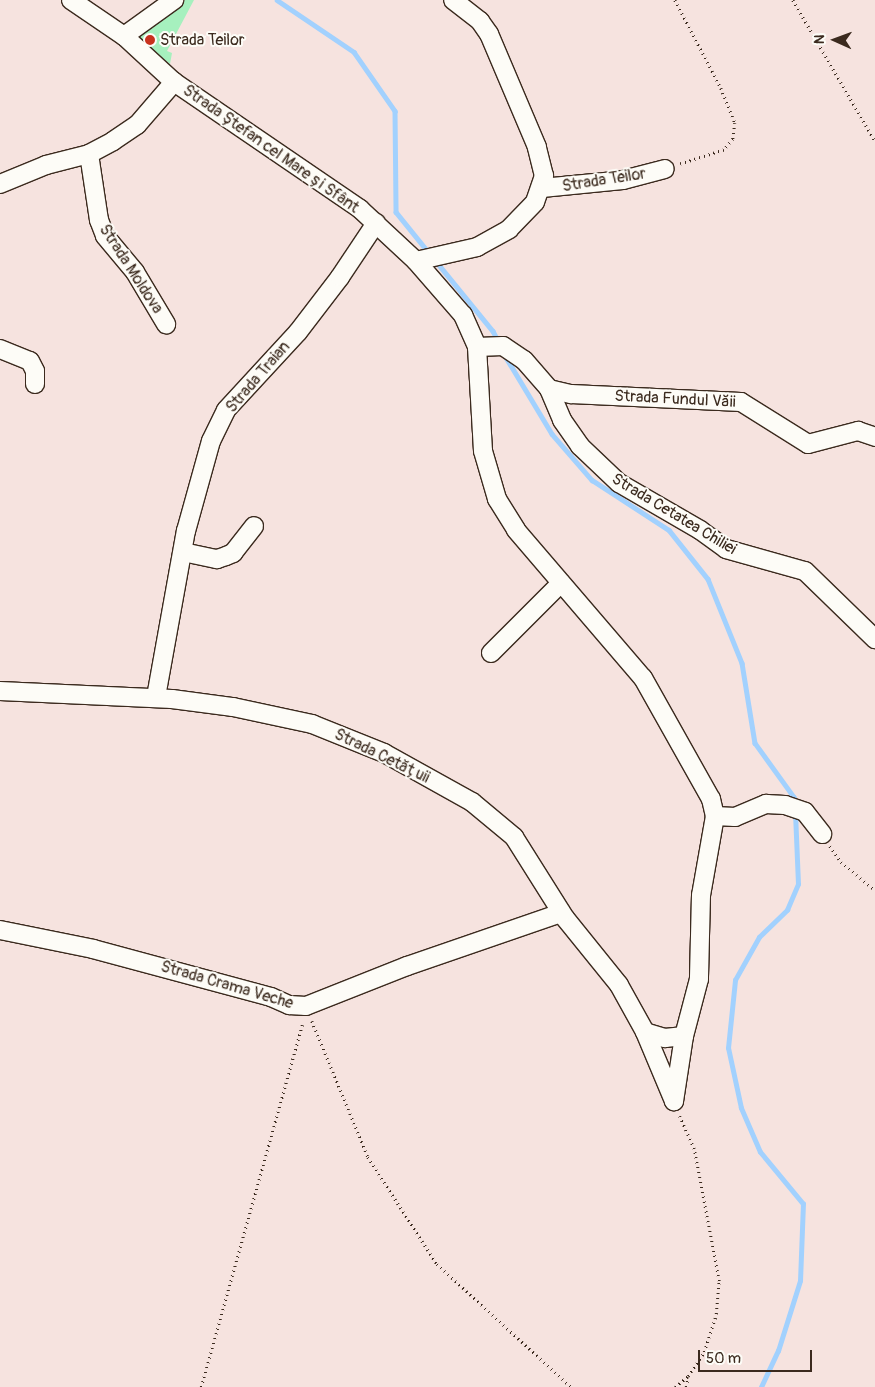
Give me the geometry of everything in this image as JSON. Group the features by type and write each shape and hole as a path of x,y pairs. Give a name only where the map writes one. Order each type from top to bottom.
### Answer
{"street":[{"name":"Strada Ștefan cel Mare și Sfânt","path":"71,0 124,36 174,82 336,191 376,224 428,260 463,315 490,346 483,451 494,491 516,530 643,678 703,780 714,816 701,894 699,979 684,1036 674,1101"},
{"path":"124,36 174,0"},
{"name":"Strada Teilor","path":"428,260 477,247 509,229 535,202 542,188 543,163 489,34 480,21 453,0"},
{"path":"0,184 46,164 89,154 138,125 174,82"},
{"name":"Strada Moldova","path":"89,154 99,220 105,236 135,272 166,324"},
{"name":"Strada Teilor","path":"542,188 623,180 665,170"},
{"name":"Strada Traian","path":"156,697 183,552 202,470 211,441 226,410 298,332 340,277 376,224"},
{"name":"Strada Cetatea Chiliei","path":"490,346 524,360 549,389 575,440 589,457 619,483 700,530 726,549 805,571 875,639"},
{"path":"0,349 30,360 35,371 35,384"},
{"name":"Strada Fundul Văii","path":"549,389 572,394 741,402 808,444 858,431 875,437"},
{"path":"183,552 217,559 226,556 233,552 254,526"},
{"path":"491,653 561,583"},
{"name":"Strada Cetățuii","path":"0,691 156,697 233,707 312,724 416,769 491,814 514,837 561,913 619,985 645,1032 674,1101"},
{"path":"714,816 735,817 766,804 786,805 805,812 822,834"},
{"name":"Strada Crama Veche","path":"0,930 93,948 262,994 289,1005 306,1006 407,966 561,913"},
{"path":"645,1032 665,1038 684,1036"}],"path":[{"path":"665,170 724,150 733,139 735,123 721,88 675,0"},
{"path":"793,0 875,141"},
{"path":"822,834 841,862 875,890"},
{"path":"306,1006 368,1157 437,1264 571,1387"},
{"path":"201,1387 302,1025"},
{"path":"674,1101 694,1149 719,1281 716,1314 704,1352 688,1376 674,1387"},
{"path":"686,1387 688,1376"}],"green space":[{"path":"185,0 194,0 167,51 172,53 170,64 138,38"}],"waterway":[{"path":"277,0 354,52 395,111 396,212 430,254"},
{"path":"435,260 493,331 499,343"},
{"path":"504,354 552,434 592,480 669,530 708,579 742,663 755,743 794,797 795,805"},
{"path":"761,1387 778,1351 800,1281 803,1204 760,1152 741,1108 728,1048 735,980 759,937 787,910 798,884 795,813"}],"place":[{"name":"Strada Teilor","path":"150,40"}]}
